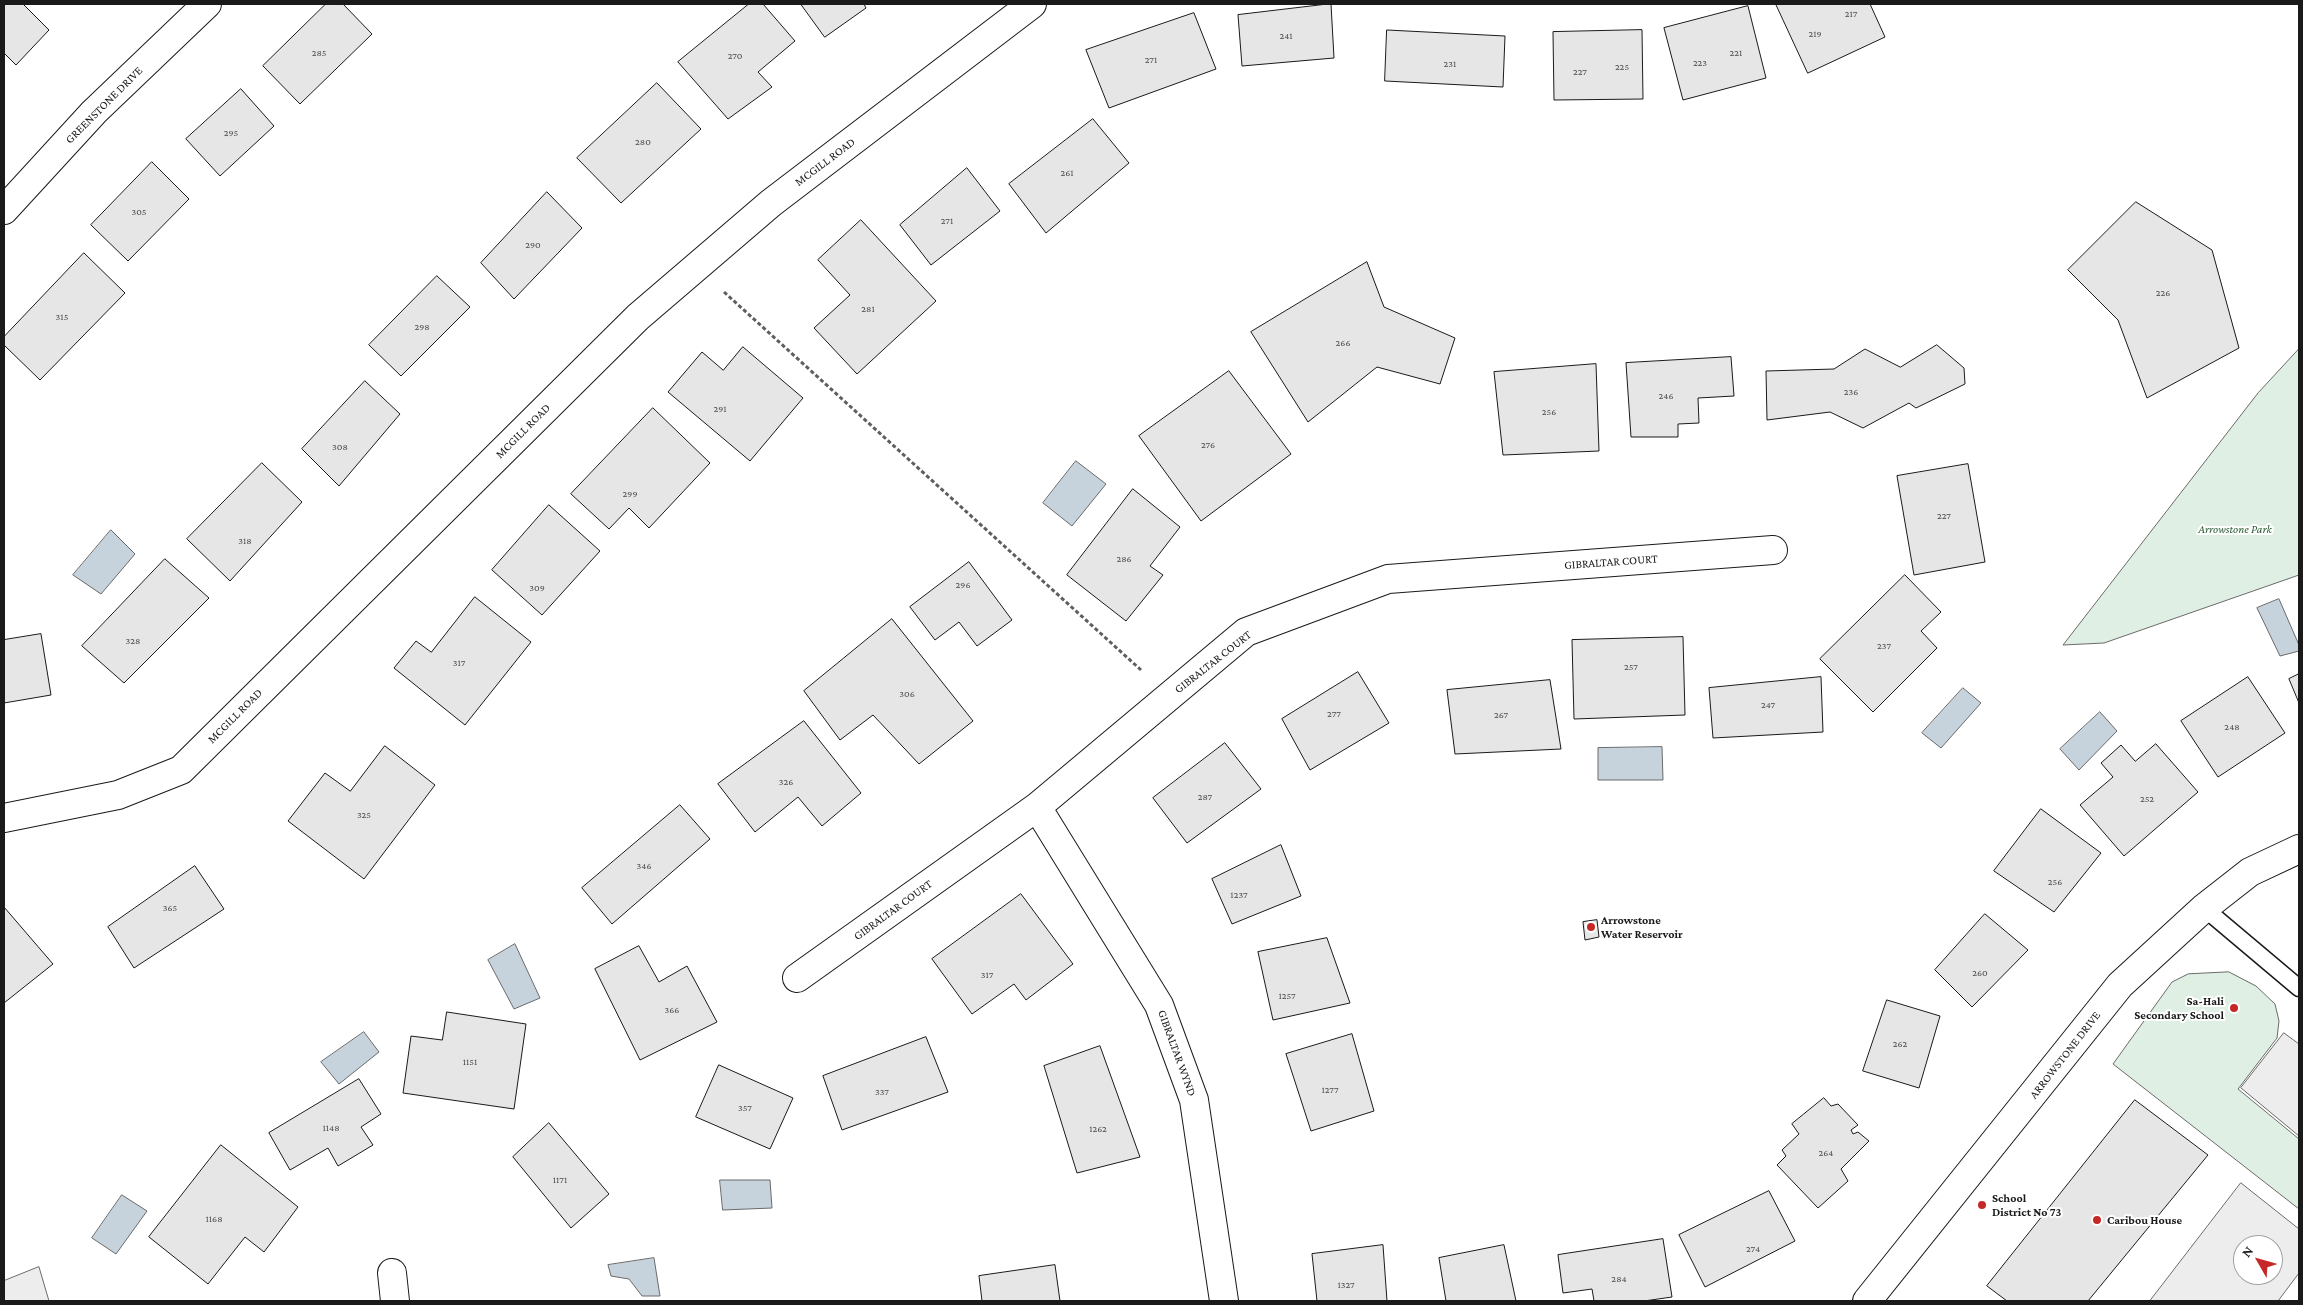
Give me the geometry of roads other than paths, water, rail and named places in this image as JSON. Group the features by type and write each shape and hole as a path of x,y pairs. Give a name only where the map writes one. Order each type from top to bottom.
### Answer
{"street":[{"name":"GREENSTONE DRIVE","path":"4,210 94,112 208,4"},
{"name":"MCGILL ROAD","path":"4,818 118,795 181,770 638,316 771,203 1032,4"},
{"name":"GIBRALTAR COURT","path":"797,978 1037,807 1246,632 1388,580 1773,550"},
{"name":"GIBRALTAR WYND","path":"1037,807 1159,1005 1194,1100 1224,1301"},
{"name":"ARROWSTONE DRIVE","path":"1867,1301 1892,1273 2120,985 2204,908 2250,872 2299,849"},
{"path":"392,1273 395,1301"}],"lane":[{"path":"2204,908 2299,988"}],"place":[{"name":"Arrowstone Water Reservoir","path":"1591,927"},
{"name":"Sa-Hali Secondary School","path":"2234,1008"},
{"name":"School District No 73","path":"1982,1205"},
{"name":"Caribou House","path":"2097,1220"}],"park label":[{"name":"Arrowstone Park","path":"2235,529"}]}
